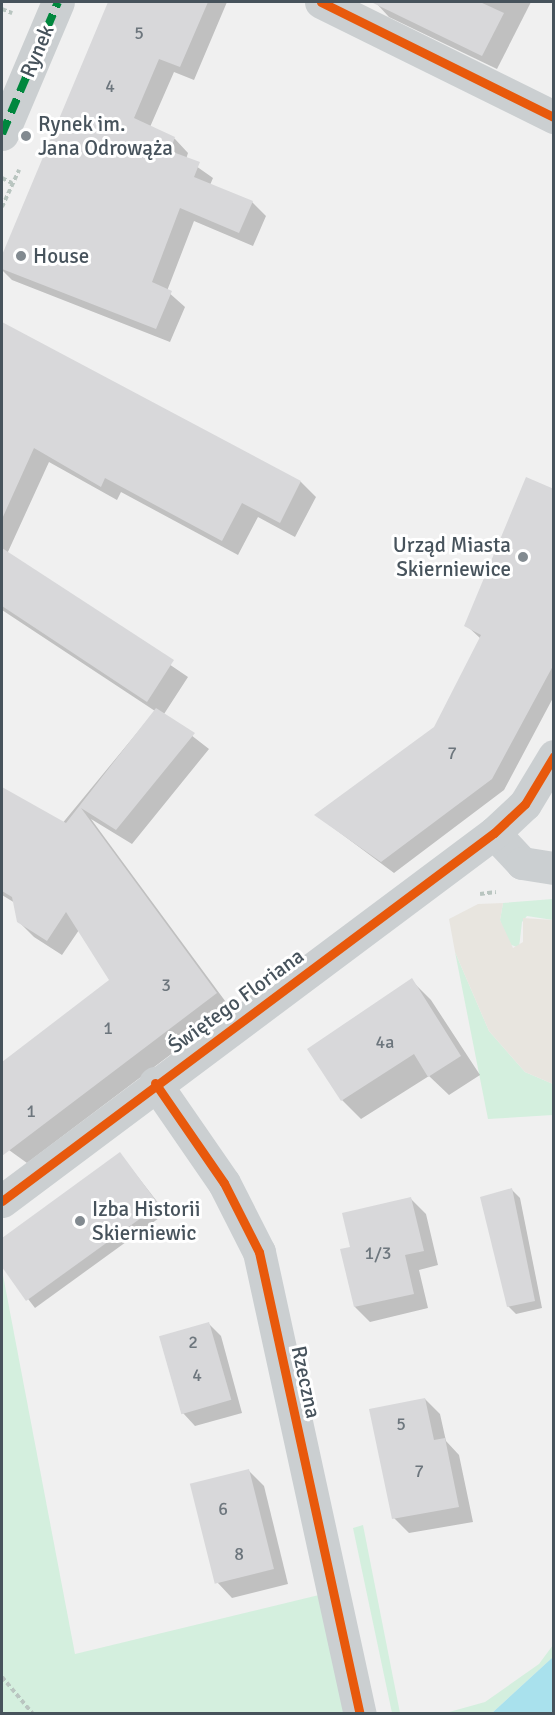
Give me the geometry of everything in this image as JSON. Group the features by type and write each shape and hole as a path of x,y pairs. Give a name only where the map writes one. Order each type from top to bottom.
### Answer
{"street":[{"name":"Rynek","path":"2,134 58,2"},
{"path":"321,2 554,117"},
{"name":"Świętego Floriana","path":"2,1201 155,1083 494,834 525,804 554,756"},
{"path":"494,834 522,863 554,868"},
{"name":"Rzeczna","path":"155,1083 224,1183 259,1251 360,1713"}],"path":[{"path":"2,178 12,183"},
{"path":"2,1677 33,1713"}],"green space":[{"path":"553,899 553,920 527,916 522,922 519,948 507,943 500,920 503,903"},
{"path":"455,952 489,1031 525,1072 553,1084 553,1115 488,1119"},
{"path":"2,1270 75,1654 319,1595 344,1713 2,1713"},
{"path":"363,1525 400,1713 392,1713 353,1528"},
{"path":"553,1645 553,1657 492,1713 442,1714 485,1702 539,1664"}],"sand":[{"path":"503,903 500,920 513,948 523,942 523,918 553,920 553,1084 525,1072 489,1031 455,952 449,919 478,904"}],"water":[{"path":"553,1657 553,1713 492,1713"}],"building":[{"path":"108,2 208,2 180,67 159,59 134,118 175,137 170,151 200,162 194,177 253,201 239,233 180,208 152,282 172,291 156,329 2,269 2,255"},
{"path":"371,2 480,2 504,13 482,56"},
{"path":"2,322 301,481 280,523 242,503 222,541 105,478 101,487 34,448 2,519"},
{"path":"526,477 554,489 554,664 492,779 381,862 314,815 434,727 481,635 464,626"},
{"path":"2,548 174,660 147,702 2,606"},
{"path":"156,708 195,733 116,830 81,808 217,993 2,1156 2,1062 109,980 66,912 47,941 17,922 12,897 2,891 2,787 66,823"},
{"path":"412,978 461,1056 428,1077 414,1054 341,1101 307,1049"},
{"name":"Izba Historii Skierniewic","path":"120,1152 159,1205 26,1301 2,1267 2,1238"},
{"path":"512,1188 535,1301 507,1307 480,1197"},
{"path":"411,1197 424,1251 405,1255 414,1294 354,1307 340,1249 350,1247 342,1213"},
{"path":"209,1322 231,1400 181,1414 159,1336"},
{"path":"425,1398 434,1440 445,1438 459,1507 392,1519 369,1409"},
{"path":"249,1469 274,1569 215,1584 190,1484"}],"marked path":[{"path":"2,134 58,2"}],"cycle path":[{"path":"321,2 554,117"},
{"path":"2,1201 494,833 525,804 554,756"},
{"path":"155,1083 224,1183 259,1252 360,1714"}],"place":[{"name":"Rynek im. Jana Odrowąża","path":"26,136"},
{"name":"House","path":"21,256"},
{"name":"Urząd Miasta Skierniewice","path":"523,557"},
{"name":"Izba Historii Skierniewic","path":"80,1221"}]}
